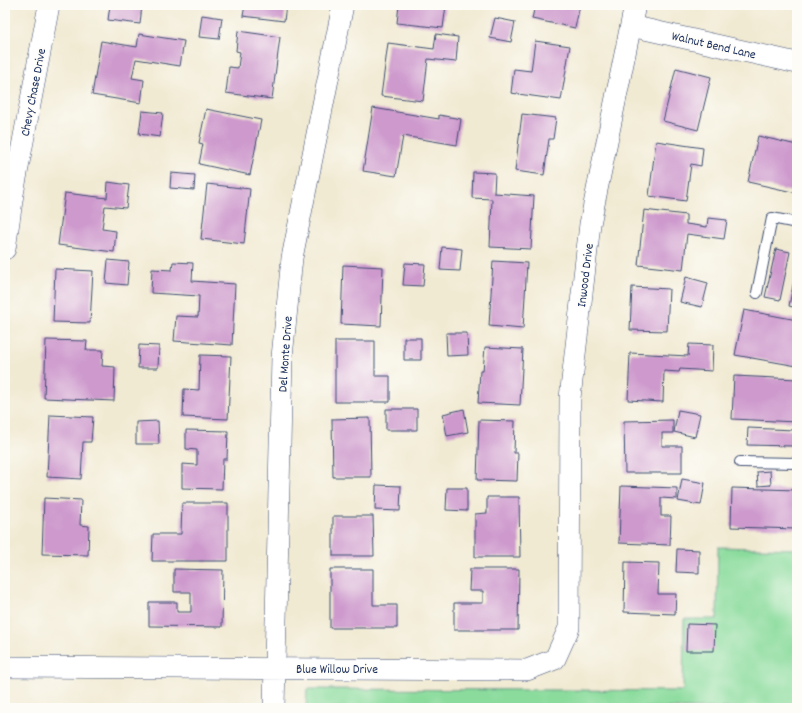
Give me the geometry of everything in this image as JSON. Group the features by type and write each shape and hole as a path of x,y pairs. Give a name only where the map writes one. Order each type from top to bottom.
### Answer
{"street":[{"name":"Chevy Chase Drive","path":"5,249 13,194 49,5"},
{"name":"Del Monte Drive","path":"274,708 282,357 292,258 343,5"},
{"name":"Inwood Drive","path":"570,550 570,398 589,231 635,5"},
{"name":"Walnut Bend Lane","path":"631,26 797,63"},
{"name":"Blue Willow Drive","path":"5,667 526,670 556,659 569,628 570,550"}],"lane":[{"path":"757,293 772,218 797,223"},
{"path":"740,462 797,462"}],"green space":[{"path":"718,547 797,549 797,708 306,708 307,689 683,691 684,619 717,619"}],"building":[{"path":"110,5 142,5 140,24 108,20"},
{"path":"245,5 286,5 284,21 243,16"},
{"path":"399,5 446,5 443,28 397,23"},
{"path":"535,5 580,5 575,28 532,19"},
{"path":"202,15 222,18 219,39 199,37"},
{"path":"495,18 515,22 511,42 490,38"},
{"path":"238,31 280,37 272,99 226,93 229,67 238,68 240,52 236,51"},
{"path":"139,34 184,41 180,66 136,59 132,78 144,80 141,103 92,95 101,41 137,47"},
{"path":"436,34 458,37 456,62 428,59 423,101 381,96 388,43 434,49"},
{"path":"535,41 570,46 561,100 511,93 514,69 531,71"},
{"path":"676,68 711,77 698,130 663,121"},
{"path":"373,108 439,119 439,115 461,119 457,145 403,136 396,176 363,171"},
{"path":"206,109 261,120 250,175 199,164 203,144 199,143"},
{"path":"142,111 163,113 160,137 139,134"},
{"path":"522,114 556,118 553,139 549,139 544,175 515,171"},
{"path":"758,136 797,145 797,193 748,182"},
{"path":"656,141 703,148 701,166 691,164 686,201 649,196"},
{"path":"473,172 495,173 494,193 534,196 531,249 490,247 492,199 472,198"},
{"path":"171,173 195,175 194,190 170,188"},
{"path":"108,182 129,185 126,208 105,206 102,229 116,231 114,252 58,245 65,193 107,198"},
{"path":"207,184 250,189 244,244 201,239"},
{"path":"644,210 686,215 686,224 707,227 708,218 727,220 724,239 687,234 683,270 638,265"},
{"path":"442,247 462,249 460,271 440,270"},
{"path":"776,249 790,252 780,300 765,297"},
{"path":"108,260 129,262 127,285 106,283"},
{"path":"493,261 527,263 523,329 489,326"},
{"path":"173,262 193,263 192,281 235,284 232,345 174,341 176,316 198,317 199,296 151,293 152,269 172,270"},
{"path":"405,263 425,264 423,286 403,285"},
{"path":"343,265 383,267 381,326 341,324"},
{"path":"55,269 93,271 90,323 53,322"},
{"path":"797,271 797,308 789,306"},
{"path":"686,277 708,283 702,307 680,302"},
{"path":"632,287 669,289 667,331 630,330"},
{"path":"744,310 797,320 797,366 735,355"},
{"path":"446,333 467,333 468,355 447,356"},
{"path":"404,338 421,338 421,360 404,360"},
{"path":"46,340 87,341 86,350 103,350 102,366 115,367 114,401 44,398"},
{"path":"335,341 375,341 375,376 390,376 390,402 335,402"},
{"path":"689,344 713,345 712,371 680,369 679,372 664,371 663,402 628,400 630,353 688,356"},
{"path":"139,345 159,346 158,368 138,368"},
{"path":"485,347 523,349 520,405 478,403 480,371 483,371"},
{"path":"200,355 231,356 228,419 183,417 184,389 199,390"},
{"path":"734,376 797,379 797,422 732,419"},
{"path":"386,409 417,409 417,430 386,430"},
{"path":"464,409 468,432 447,436 443,414"},
{"path":"678,410 700,414 695,437 674,432"},
{"path":"50,415 93,417 91,442 83,442 81,479 47,477"},
{"path":"370,418 371,477 333,477 332,419"},
{"path":"479,420 515,421 514,453 518,453 517,481 477,480"},
{"path":"673,420 673,433 662,433 662,446 682,446 682,473 625,473 624,421"},
{"path":"158,421 159,444 136,444 136,422"},
{"path":"748,428 794,430 793,446 747,445"},
{"path":"186,430 228,431 227,459 223,459 222,489 182,488 182,464 197,465 197,450 186,449"},
{"path":"770,471 771,485 758,486 757,472"},
{"path":"682,479 705,483 701,505 678,501"},
{"path":"376,485 401,486 400,511 375,510"},
{"path":"621,486 677,488 677,499 661,498 661,516 671,516 670,545 619,543"},
{"path":"447,488 467,488 467,511 446,510"},
{"path":"732,488 797,490 797,529 731,527"},
{"path":"487,497 519,497 520,557 475,557 475,514 487,513"},
{"path":"44,498 81,500 80,525 89,526 88,555 42,554"},
{"path":"182,503 228,503 228,561 152,561 153,534 181,534"},
{"path":"333,516 373,516 374,556 333,556"},
{"path":"677,549 699,550 699,573 676,572"},
{"path":"625,562 659,563 658,594 676,594 675,614 624,612"},
{"path":"174,569 223,570 222,627 149,626 149,602 177,602 177,612 191,612 191,592 174,592"},
{"path":"330,569 373,569 373,605 397,605 397,628 330,628"},
{"path":"470,569 519,569 518,630 454,630 454,603 483,603 483,591 469,591"},
{"path":"687,624 715,625 714,651 686,651"}]}
